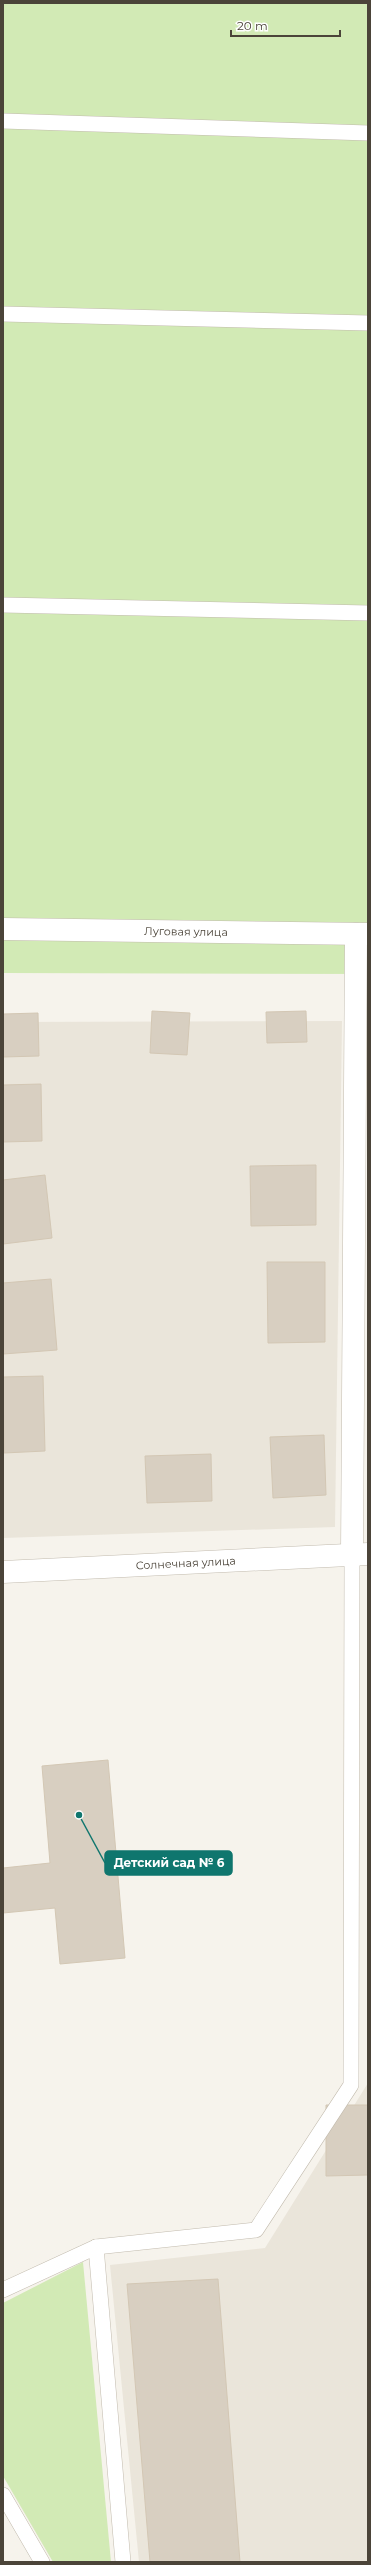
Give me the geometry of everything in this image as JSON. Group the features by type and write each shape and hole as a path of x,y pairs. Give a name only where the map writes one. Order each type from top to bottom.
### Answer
{"street":[{"name":"Луговая улица","path":"3,929 362,934"},
{"path":"360,1554 362,934"},
{"name":"Солнечная улица","path":"3,1572 360,1554"}],"lane":[{"path":"3,121 368,133"},
{"path":"3,314 368,323"},
{"path":"3,605 368,613"},
{"path":"3,2290 96,2246 256,2230 351,2085 360,1554"},
{"path":"96,2246 123,2562"},
{"path":"3,2495 42,2562"}],"shaded area":[{"path":"342,1021 335,1527 3,1538 3,1022"},
{"path":"368,2083 368,2562 139,2562 110,2265 265,2248"}],"green space":[{"path":"3,3 368,3 368,974 3,973"},
{"path":"83,2262 111,2562 53,2562 3,2476 3,2303"}],"building":[{"path":"152,1011 190,1013 187,1055 150,1053"},
{"path":"306,1011 307,1042 267,1043 266,1012"},
{"path":"38,1013 39,1056 3,1057 3,1014"},
{"path":"41,1084 42,1141 3,1142 3,1085"},
{"path":"316,1165 316,1225 251,1226 250,1166"},
{"path":"45,1175 52,1238 3,1244 3,1180"},
{"path":"267,1262 325,1262 325,1342 268,1343"},
{"path":"51,1279 57,1350 3,1354 3,1283"},
{"path":"43,1376 45,1451 4,1453 3,1377"},
{"path":"324,1435 326,1495 273,1498 270,1437"},
{"path":"211,1454 212,1501 147,1503 145,1456"},
{"path":"108,1760 125,1958 60,1964 55,1908 3,1913 3,1868 50,1863 42,1766"},
{"path":"326,2105 368,2105 368,2175 326,2176"},
{"path":"218,2279 240,2562 150,2562 127,2284"}],"place":[{"name":"Детский сад № 6","path":"79,1815"}]}
